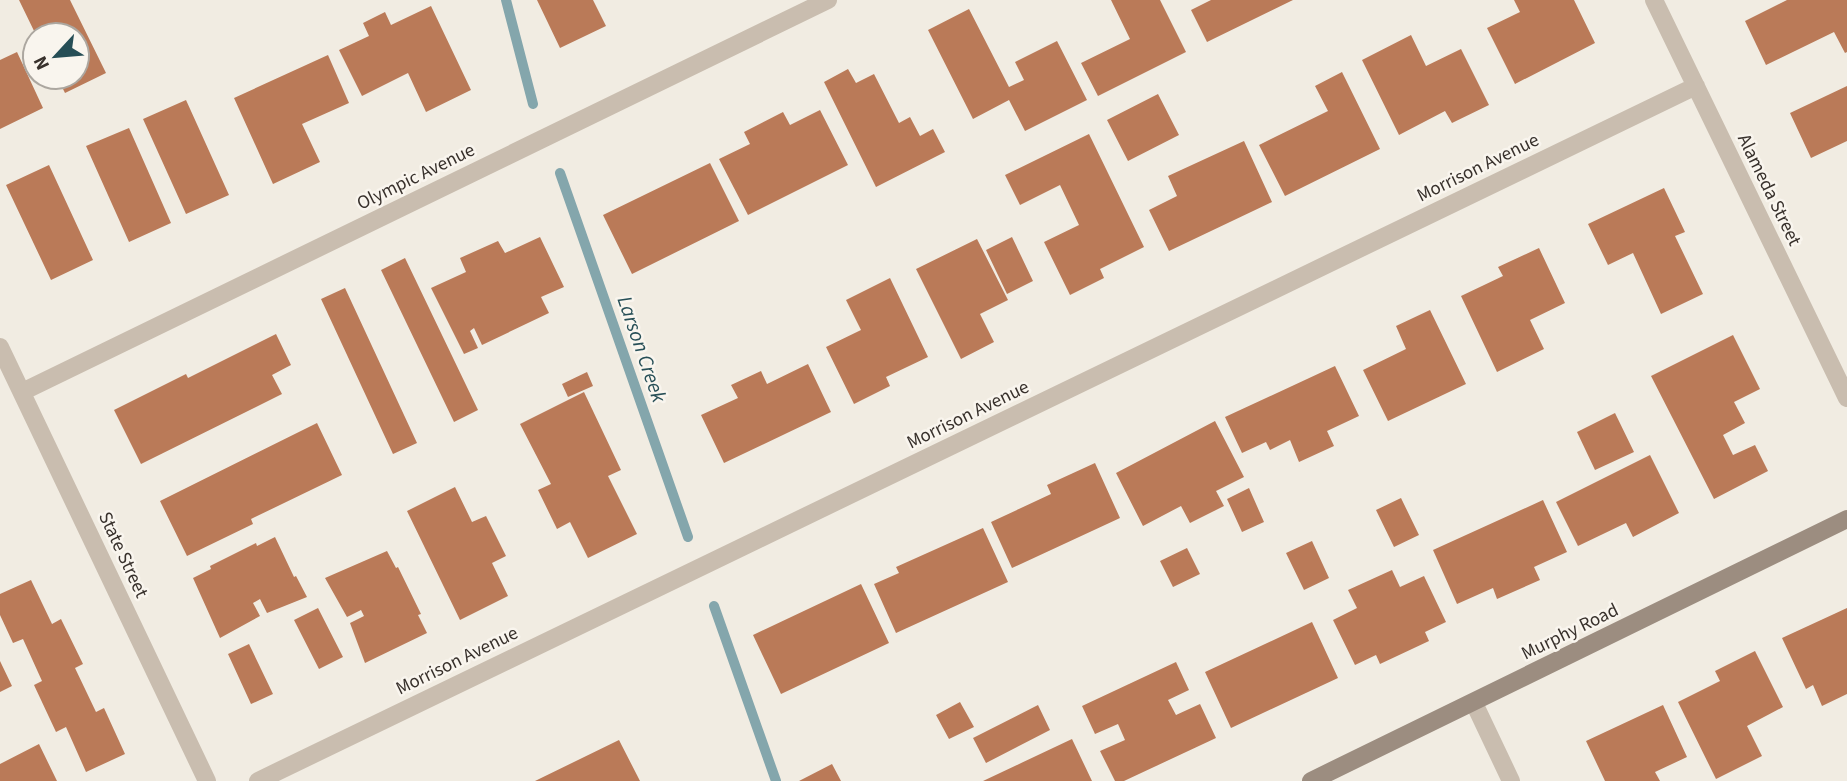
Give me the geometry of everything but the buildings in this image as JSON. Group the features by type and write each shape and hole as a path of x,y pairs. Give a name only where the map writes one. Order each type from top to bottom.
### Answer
{"street":[{"name":"Olympic Avenue","path":"22,392 828,0"},
{"name":"Alameda Street","path":"1654,0 1847,398"},
{"name":"Morrison Avenue","path":"258,781 1696,86"},
{"name":"State Street","path":"0,346 207,781"},
{"name":"Murphy Road","path":"1311,781 1847,519"},
{"path":"1474,703 1511,781"}],"waterway":[{"name":"Larson Creek","path":"506,0 533,104"},
{"name":"Larson Creek","path":"560,173 688,537"},
{"name":"Larson Creek","path":"714,606 776,781"}]}
